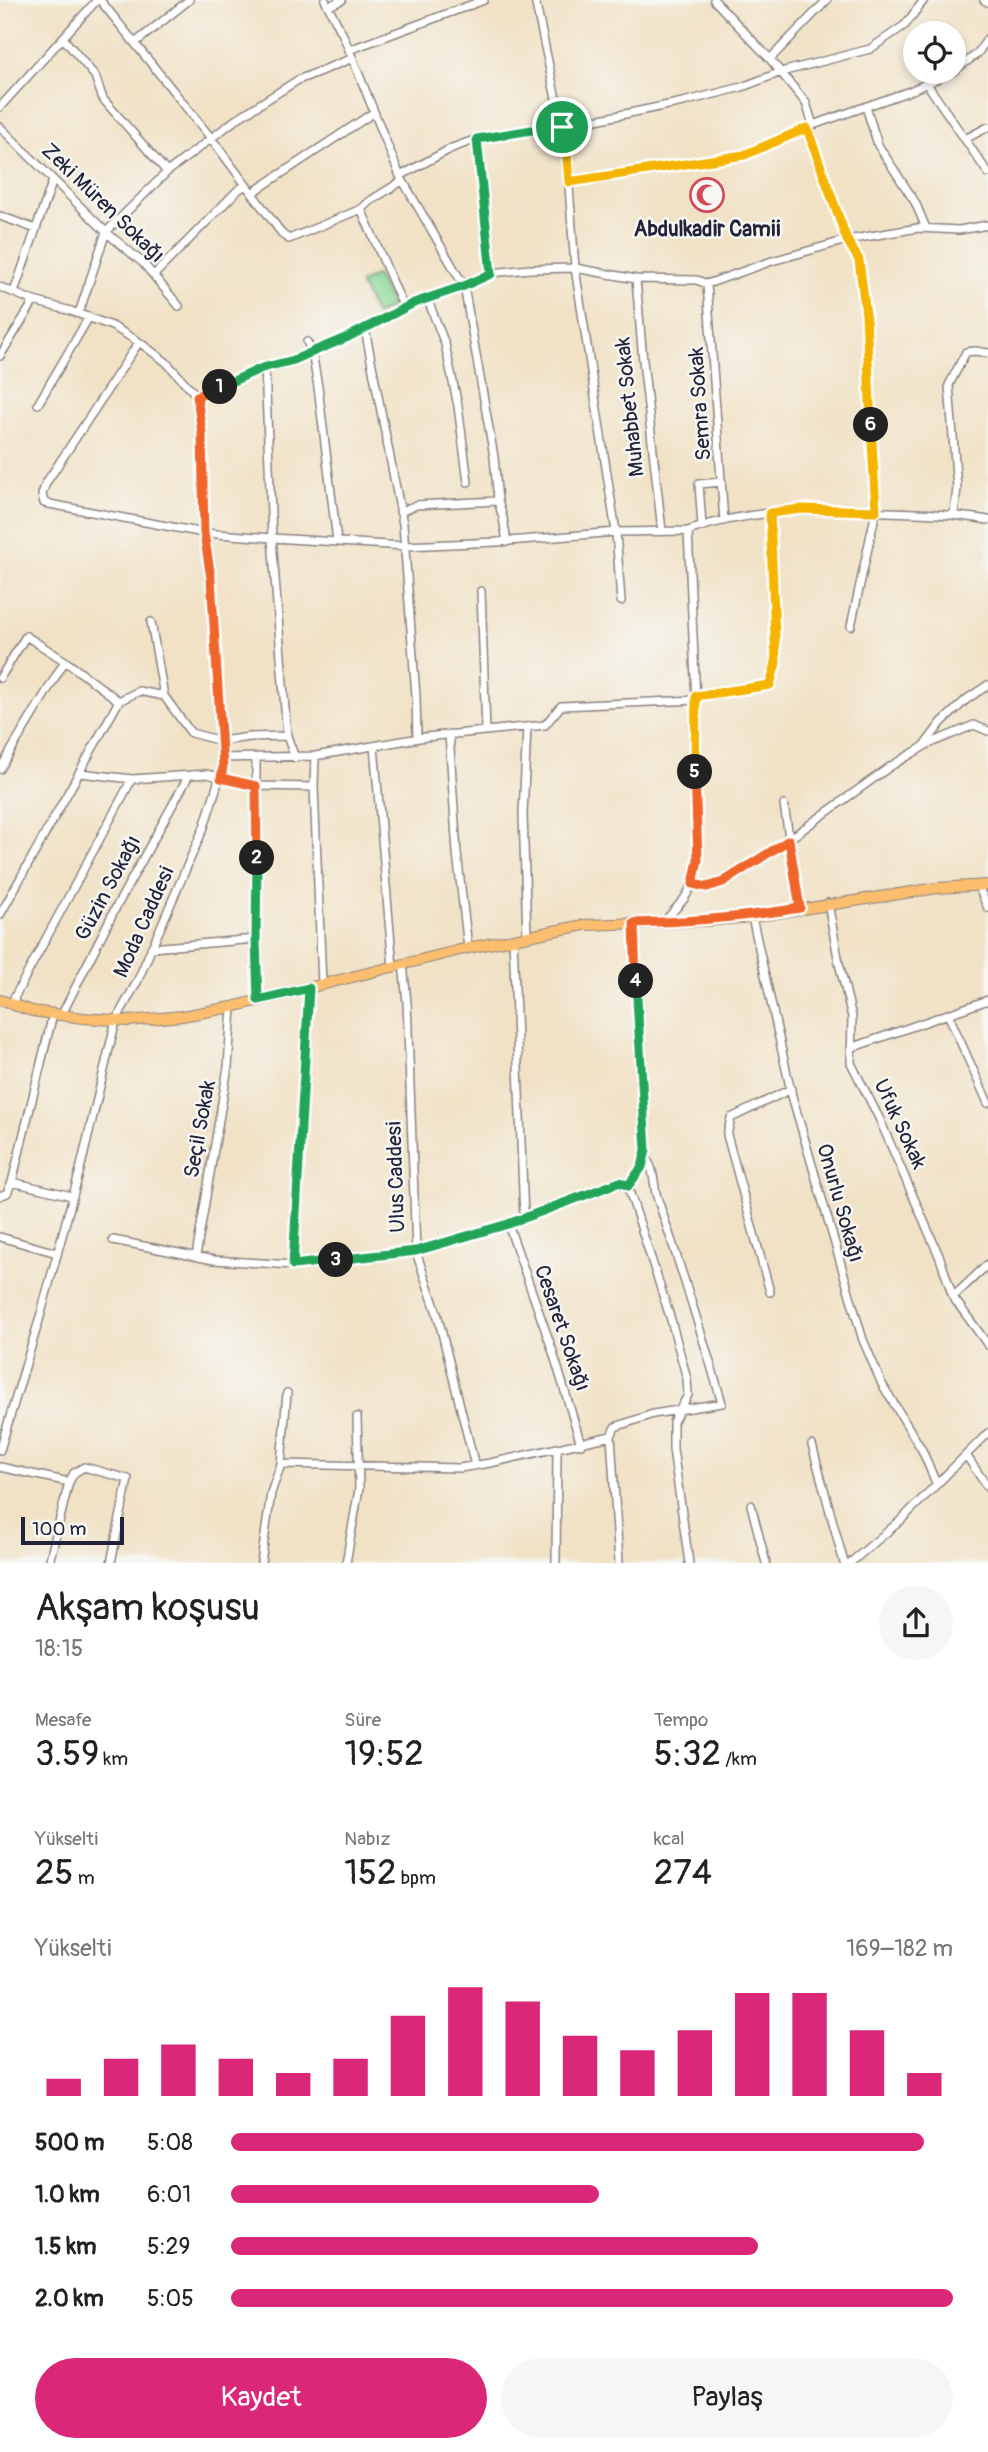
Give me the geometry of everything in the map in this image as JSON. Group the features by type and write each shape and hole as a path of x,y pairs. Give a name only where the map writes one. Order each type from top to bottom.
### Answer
{"main road":[{"path":"0,1000 16,1007 57,1015 116,1020 182,1016 232,1007 468,948 584,925 752,917 828,903 937,888 983,885"}],"street":[{"path":"0,107 99,0 211,138 283,235 289,239 361,209 401,178 452,148 477,139 562,127 683,102 742,87 781,72 870,49 905,25 924,0"},
{"path":"135,43 189,0"},
{"path":"342,0 327,3 351,54 373,113 401,178 464,286 507,542"},
{"path":"79,313 106,232 167,172 211,138 298,80 351,54 484,0"},
{"path":"535,0 565,132 575,268 616,532 621,601"},
{"path":"714,0 770,59 806,103 810,127 847,240 859,260 863,280 876,511 851,626"},
{"path":"770,59 827,0"},
{"path":"63,38 95,76 103,99 167,172"},
{"path":"966,62 977,54 988,38"},
{"path":"569,182 744,155 810,127 927,84 988,173"},
{"path":"866,107 878,145 915,202 926,228"},
{"path":"252,194 373,113"},
{"name":"Zeki Müren Sokağı","path":"0,127 106,232 143,263 179,306"},
{"path":"965,139 988,127"},
{"path":"477,139 491,274"},
{"path":"13,292 52,180"},
{"path":"154,275 246,185"},
{"path":"361,209 404,308"},
{"path":"0,216 36,229"},
{"path":"0,287 33,301 79,313 112,326 166,362 197,396 265,367 312,352 365,329 404,308 491,274 530,269 575,268 636,279 698,280 707,284 772,261 847,240 926,228 960,230 988,225"},
{"name":"Muhabbet Sokak","path":"636,279 662,531"},
{"name":"Semra Sokak","path":"707,284 724,521"},
{"path":"427,298 448,356 468,482"},
{"path":"0,356 33,301"},
{"path":"38,404 89,317"},
{"path":"365,329 405,546 417,738"},
{"path":"139,342 46,483 42,494 44,503 204,533 405,546 507,542 616,532 688,531 724,521 801,509 954,514 988,520"},
{"path":"307,342 312,352 337,541"},
{"path":"954,514 957,488 948,385 966,352 988,353"},
{"path":"265,367 272,538 287,736 295,758"},
{"name":"Moda Caddesi","path":"0,1450 57,1253 116,1020 137,982 204,827 221,778 223,767 211,578 204,533 202,433 197,396"},
{"path":"702,526 699,484 722,482"},
{"path":"400,512 416,505 498,501"},
{"path":"222,758 315,756 417,738 544,724 561,706 696,698 770,685 776,663 770,513"},
{"path":"664,922 693,884 698,860 696,698 688,531"},
{"path":"481,592 486,731"},
{"path":"151,622 164,696 191,733 221,741 287,736"},
{"path":"0,678 26,636 119,701"},
{"path":"0,769 65,661"},
{"path":"923,747 942,722 967,699 988,685"},
{"path":"0,915 119,701 139,691 164,696"},
{"path":"693,884 707,887 723,882 789,840 891,766 923,747 974,725 988,731"},
{"path":"527,727 523,814 527,935"},
{"path":"449,734 457,853 468,948"},
{"name":"Ulus Caddesi","path":"374,746 398,966 407,1002 416,1251 437,1313 475,1466"},
{"path":"315,756 322,984"},
{"path":"256,758 258,1000"},
{"path":"80,773 132,779 206,774 256,786 314,787"},
{"name":"Güzin Sokağı","path":"12,1182 57,1015 188,777"},
{"path":"16,1007 14,998 132,779"},
{"path":"785,805 800,908"},
{"path":"983,885 988,908"},
{"name":"Ufuk Sokak","path":"828,903 852,1017 850,1063 879,1118 940,1258 953,1297 988,1345"},
{"name":"Onurlu Sokağı","path":"752,917 814,1178 863,1340 882,1384 922,1450 936,1483"},
{"path":"628,1186 642,1167 646,1150 634,923"},
{"path":"513,938 524,1217"},
{"path":"150,948 256,939"},
{"path":"293,1265 309,988"},
{"path":"851,1048 988,1000"},
{"name":"Seçil Sokak","path":"196,1256 228,1067 232,1007"},
{"path":"948,1014 988,1103"},
{"path":"770,1293 727,1135 731,1118 791,1089"},
{"path":"619,1563 611,1436 615,1427 653,1414 722,1404 695,1308 654,1188 651,1167 645,1157"},
{"path":"0,1196 7,1193 12,1182 72,1196"},
{"path":"113,1240 214,1260 293,1265 416,1251 508,1224 620,1182 628,1186 687,1379 688,1395 673,1422 673,1448 689,1563"},
{"name":"Cesaret Sokağı","path":"508,1224 552,1349 581,1444"},
{"path":"0,1237 57,1253"},
{"path":"953,1297 988,1264"},
{"path":"261,1563 271,1493 281,1464 287,1393"},
{"path":"346,1563 359,1489 357,1417"},
{"path":"850,1563 900,1521 988,1433"},
{"path":"281,1464 460,1468 611,1436"},
{"path":"812,1445 844,1563"},
{"path":"556,1563 558,1449"},
{"path":"966,1455 988,1488"},
{"path":"0,1467 69,1482"},
{"path":"49,1563 69,1482 74,1473 84,1467 128,1479 111,1563"},
{"path":"751,1505 766,1563"}],"green space":[{"path":"376,275 393,306 376,315 360,284"}],"place":[{"name":"Abdulkadir Camii","path":"707,195"}],"route":[{"path":"562,127 565,132 569,182 744,155 807,128 847,240 859,260 866,315 876,511 801,509 770,513 776,663 770,685 696,696 698,860 693,884 707,887 723,882 789,840 800,908 752,917 634,923 646,1150 642,1167 628,1186 620,1182 508,1224 416,1251 293,1265 309,988 258,1000 256,786 221,778 223,767 219,690 211,578 204,533 202,433 197,396 262,368 294,360 348,337 414,303 491,274 477,139 562,127"}]}
